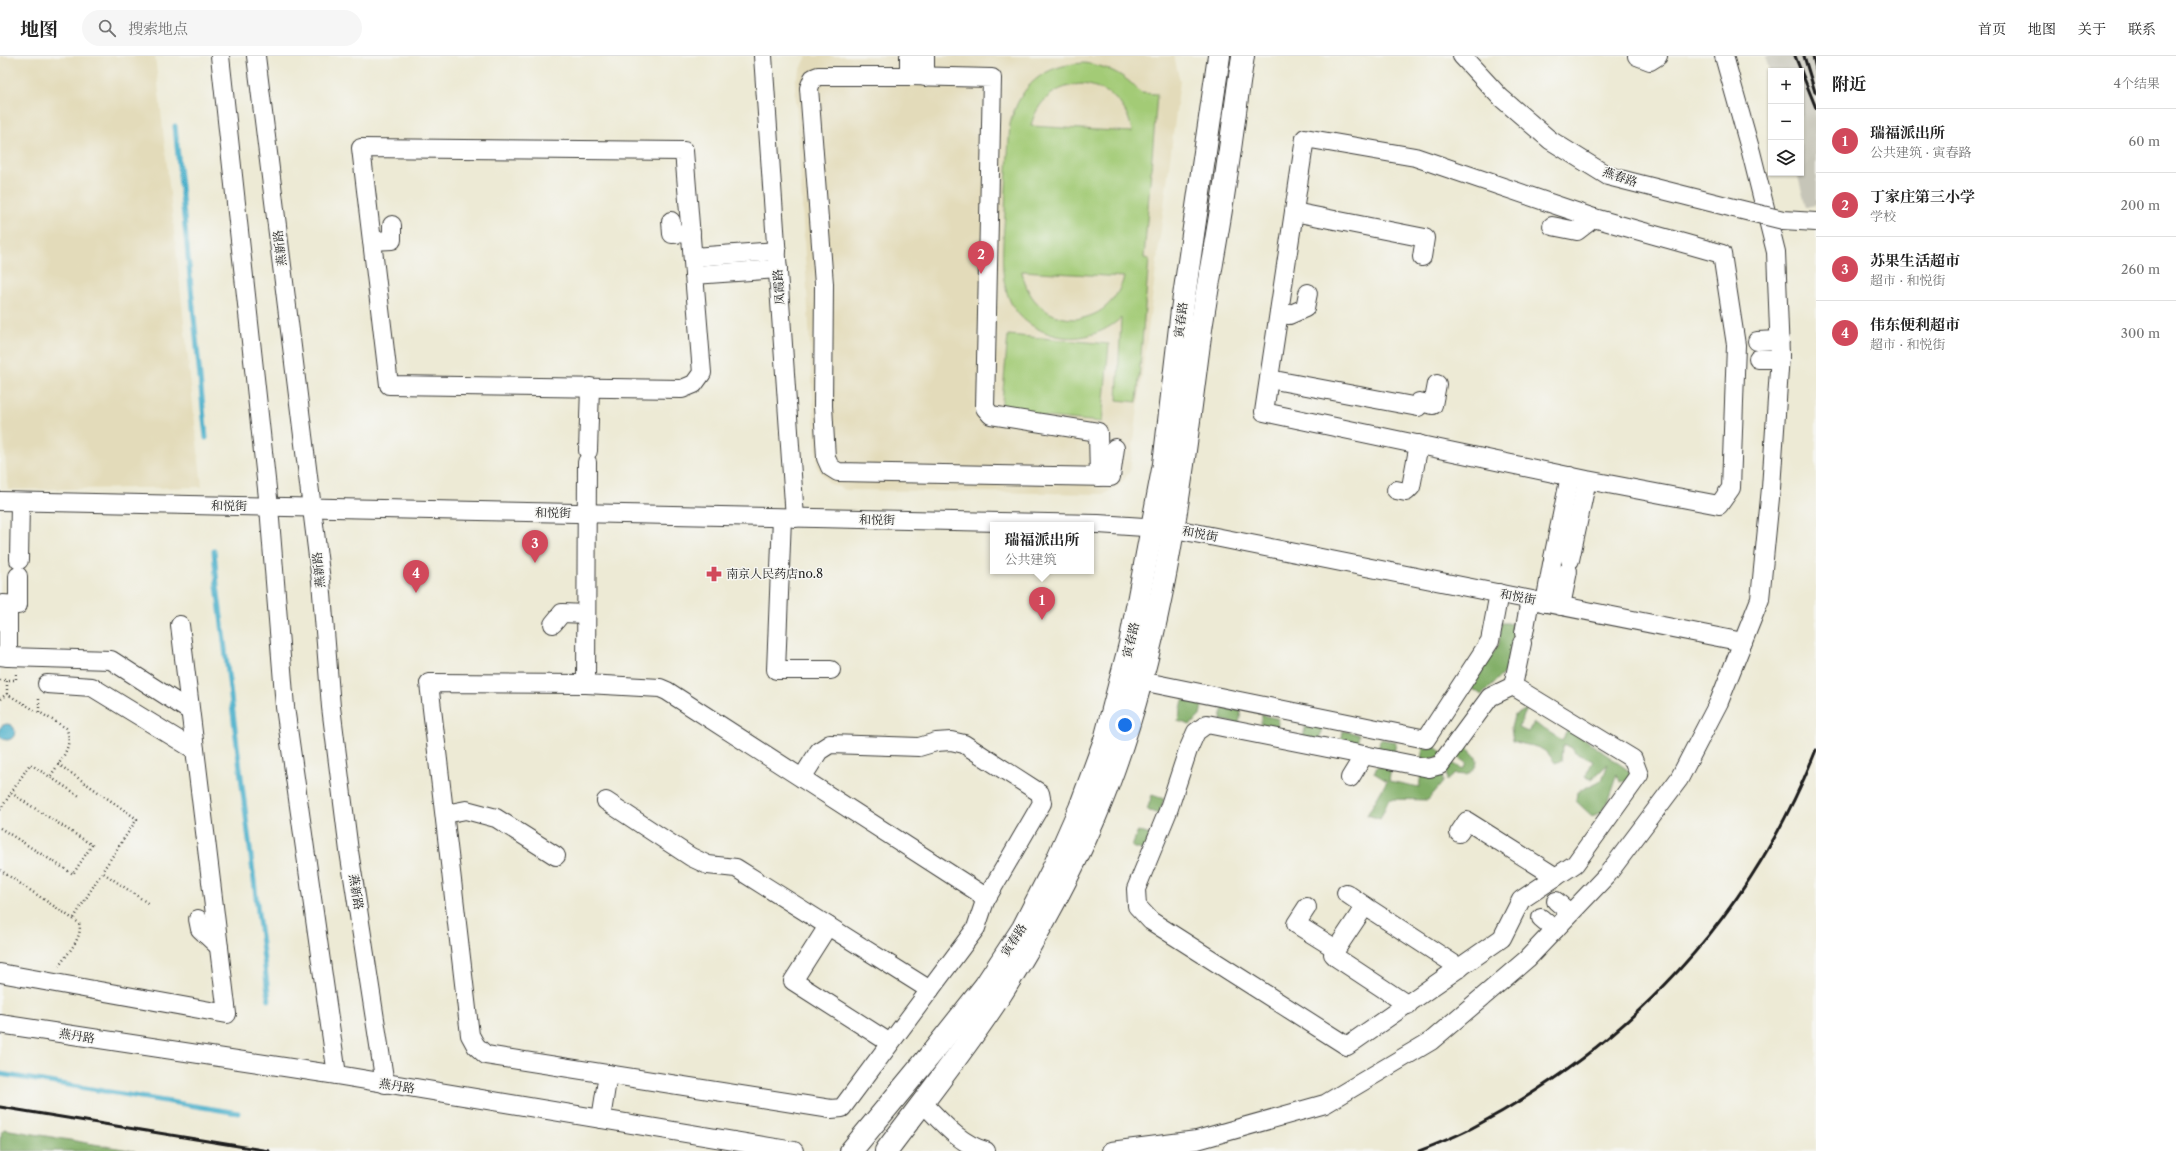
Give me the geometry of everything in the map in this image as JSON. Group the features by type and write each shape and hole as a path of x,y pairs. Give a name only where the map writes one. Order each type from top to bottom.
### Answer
{"main road":[{"name":"寅春路","path":"851,1151 985,986 1023,928 1053,869 1080,808 1105,740 1130,644 1164,464 1182,310 1219,56"},
{"name":"寅春路","path":"886,1151 999,996 1036,935 1067,877 1095,816 1121,747 1141,681 1156,622 1175,529 1203,316 1224,191 1243,56"}],"street":[{"path":"220,56 270,507 285,707 337,1075"},
{"name":"燕新路","path":"256,56 321,581 331,708 349,851 385,1084"},
{"name":"凤霞路","path":"763,56 777,250 789,518 776,670 832,670"},
{"path":"909,56 921,69 992,78 984,408 991,415 1098,432 1099,477"},
{"name":"燕春路","path":"1462,56 1500,97 1550,140 1608,176 1783,220 1816,222"},
{"path":"1637,56 1650,61 1658,56"},
{"path":"1112,1151 1197,1140 1324,1104 1432,1041 1527,959 1607,874 1679,779 1719,702 1760,599 1772,488 1780,359 1776,252 1751,152 1724,56"},
{"path":"973,68 921,69 818,76 813,78 809,88 824,284 823,406 826,458 830,467 838,472 1110,477 1115,448"},
{"path":"1305,138 1415,158 1594,218 1722,254 1747,341 1747,359 1731,488 1719,505 1587,480 1264,412 1305,138"},
{"path":"361,148 684,151 702,372 694,384 682,389 389,385 372,241 361,148"},
{"path":"1294,212 1425,238 1422,257"},
{"path":"1552,226 1577,231 1594,218"},
{"path":"671,221 672,234 691,232"},
{"path":"372,241 392,240 392,225"},
{"path":"693,257 777,250"},
{"path":"694,275 778,269"},
{"path":"1279,314 1289,315 1305,308 1308,293"},
{"path":"1747,341 1780,340"},
{"path":"1747,359 1780,359"},
{"path":"1269,379 1418,407 1418,402 1433,405 1437,384"},
{"path":"586,684 586,514 590,387"},
{"path":"1396,490 1406,492 1411,487 1419,444"},
{"path":"1561,563 1570,476"},
{"path":"1513,686 1523,638 1545,603 1561,563 1587,480"},
{"name":"和悦街","path":"0,501 312,509 995,522"},
{"path":"20,502 18,605 4,604 8,657 111,660 190,711"},
{"name":"和悦街","path":"1094,524 1175,529 1743,642"},
{"path":"1141,681 1426,739 1490,642 1499,593"},
{"path":"553,624 562,613 586,614"},
{"path":"0,973 228,1014 180,625"},
{"path":"802,778 819,751 830,744 919,747 936,742 951,741 964,744 1040,793 1042,803 985,901 976,928 842,1108 831,1109 486,1056 476,1046 470,1035 429,682 586,684 660,688 668,691 802,778 978,892 985,901"},
{"path":"1513,686 1633,759 1639,775 1575,864 1556,877 1549,894 1502,938 1347,1046 1151,921 1137,906 1136,889 1168,810 1188,750 1196,732 1207,724 1429,768 1440,765 1490,697 1513,686"},
{"path":"43,690 92,688 195,750"},
{"path":"1350,778 1364,755"},
{"path":"606,801 691,857 708,865 736,868 930,990"},
{"path":"444,814 466,810 496,818 556,856"},
{"path":"1459,833 1467,821 1556,877"},
{"path":"1346,893 1460,968"},
{"path":"1549,894 1570,913"},
{"path":"1365,906 1333,954 1408,1004"},
{"path":"1307,907 1296,924 1336,949"},
{"path":"1531,910 1554,930"},
{"path":"198,919 200,929 219,947"},
{"path":"828,926 793,980 890,1043"},
{"name":"燕丹路","path":"0,1024 337,1075 794,1151"},
{"path":"601,1119 608,1074"},
{"path":"922,1102 955,1134 978,1149 986,1151"}],"path":[{"path":"0,680 16,680 8,657"},
{"path":"7,680 7,694"},
{"path":"39,712 43,690"},
{"path":"0,699 7,694"},
{"path":"7,694 66,728 69,745 50,777"},
{"path":"0,810 30,764 81,797"},
{"path":"58,764 136,819 74,918"},
{"path":"0,828 73,874 92,845 11,793"},
{"path":"0,870 74,918 79,923 80,931 49,982"},
{"path":"102,872 149,904"}],"shaded area":[{"path":"0,56 155,56 202,487 8,490 0,395"},
{"path":"807,56 1174,56 1180,81 1130,471 1121,484 1105,494 845,490 829,483 817,467 795,81"},
{"path":"1765,56 1816,56 1816,205 1806,207 1798,176 1804,176 1804,68 1768,68"}],"green space":[{"path":"1084,63 1101,66 1122,76 1141,93 1157,94 1144,258 1149,259 1137,402 1117,400 1121,318 1114,324 1090,335 1072,338 1053,335 1033,326 1019,315 1010,301 1005,286 1003,250 1007,168 1010,124 1014,110 1027,88 1035,80 1045,73 1069,65","holes":["1083,84 1101,89 1116,99 1122,106 1130,122 1132,132 1031,126 1038,109 1050,96 1065,87","1022,271 1124,277 1115,296 1102,309 1087,317 1071,319 1055,315 1040,306 1029,292"]},
{"path":"1008,335 1109,344 1102,422 1001,413"},
{"path":"1501,623 1514,625 1515,631 1505,672 1482,695 1471,688 1499,644"},
{"path":"1183,700 1202,704 1200,716 1190,725 1178,721"},
{"path":"1223,708 1241,711 1239,724 1221,720"},
{"path":"1527,709 1518,728 1528,732 1534,723 1562,740 1569,728 1632,773 1629,780 1620,782 1617,774 1604,811 1592,816 1576,801 1577,792 1602,780 1608,764 1592,779 1585,777 1593,761 1575,753 1572,748 1564,744 1562,747 1561,761 1555,763 1546,752 1541,749 1513,741 1511,728 1514,716"},
{"path":"1262,715 1279,719 1276,731 1260,728"},
{"path":"1306,724 1322,727 1319,740 1303,737"},
{"path":"1343,731 1359,734 1357,747 1341,744"},
{"path":"1380,739 1396,742 1394,754 1378,751"},
{"path":"1432,745 1443,753 1439,758 1421,760 1423,747 1430,749"},
{"path":"1463,745 1475,756 1477,763 1472,771 1467,775 1455,774 1447,781 1446,771 1452,763 1463,769 1467,763 1457,756"},
{"path":"1377,766 1391,768 1389,781 1419,787 1421,774 1437,775 1442,773 1443,782 1428,800 1389,799 1380,819 1367,815 1387,781 1374,773"},
{"path":"1152,795 1164,799 1159,814 1147,810"},
{"path":"1138,831 1150,835 1145,851 1132,847"},
{"path":"4,1129 135,1151 0,1151 0,1139"}],"water":[{"path":"4,724 10,724 15,729 13,738 10,740 4,740 -1,735 -1,729"}],"waterway":[{"path":"175,126 206,438"},
{"path":"214,551 269,1000"},
{"path":"0,1074 238,1113"}],"railway":[{"path":"1795,56 1816,108"},
{"path":"1804,56 1815,92"},
{"path":"1813,56 1816,69"},
{"path":"1419,1151 1472,1128 1530,1095 1583,1057 1633,1016 1678,970 1720,921 1756,868 1789,811 1816,750"},
{"path":"0,1107 269,1151"}],"place":[{"name":"丁家庄第三小学","path":"981,274"},
{"name":"苏果生活超市","path":"535,563"},
{"name":"南京人民药店no.8","path":"714,574"},
{"name":"伟东便利超市","path":"416,593"},
{"name":"瑞福派出所","path":"1042,620"}]}
